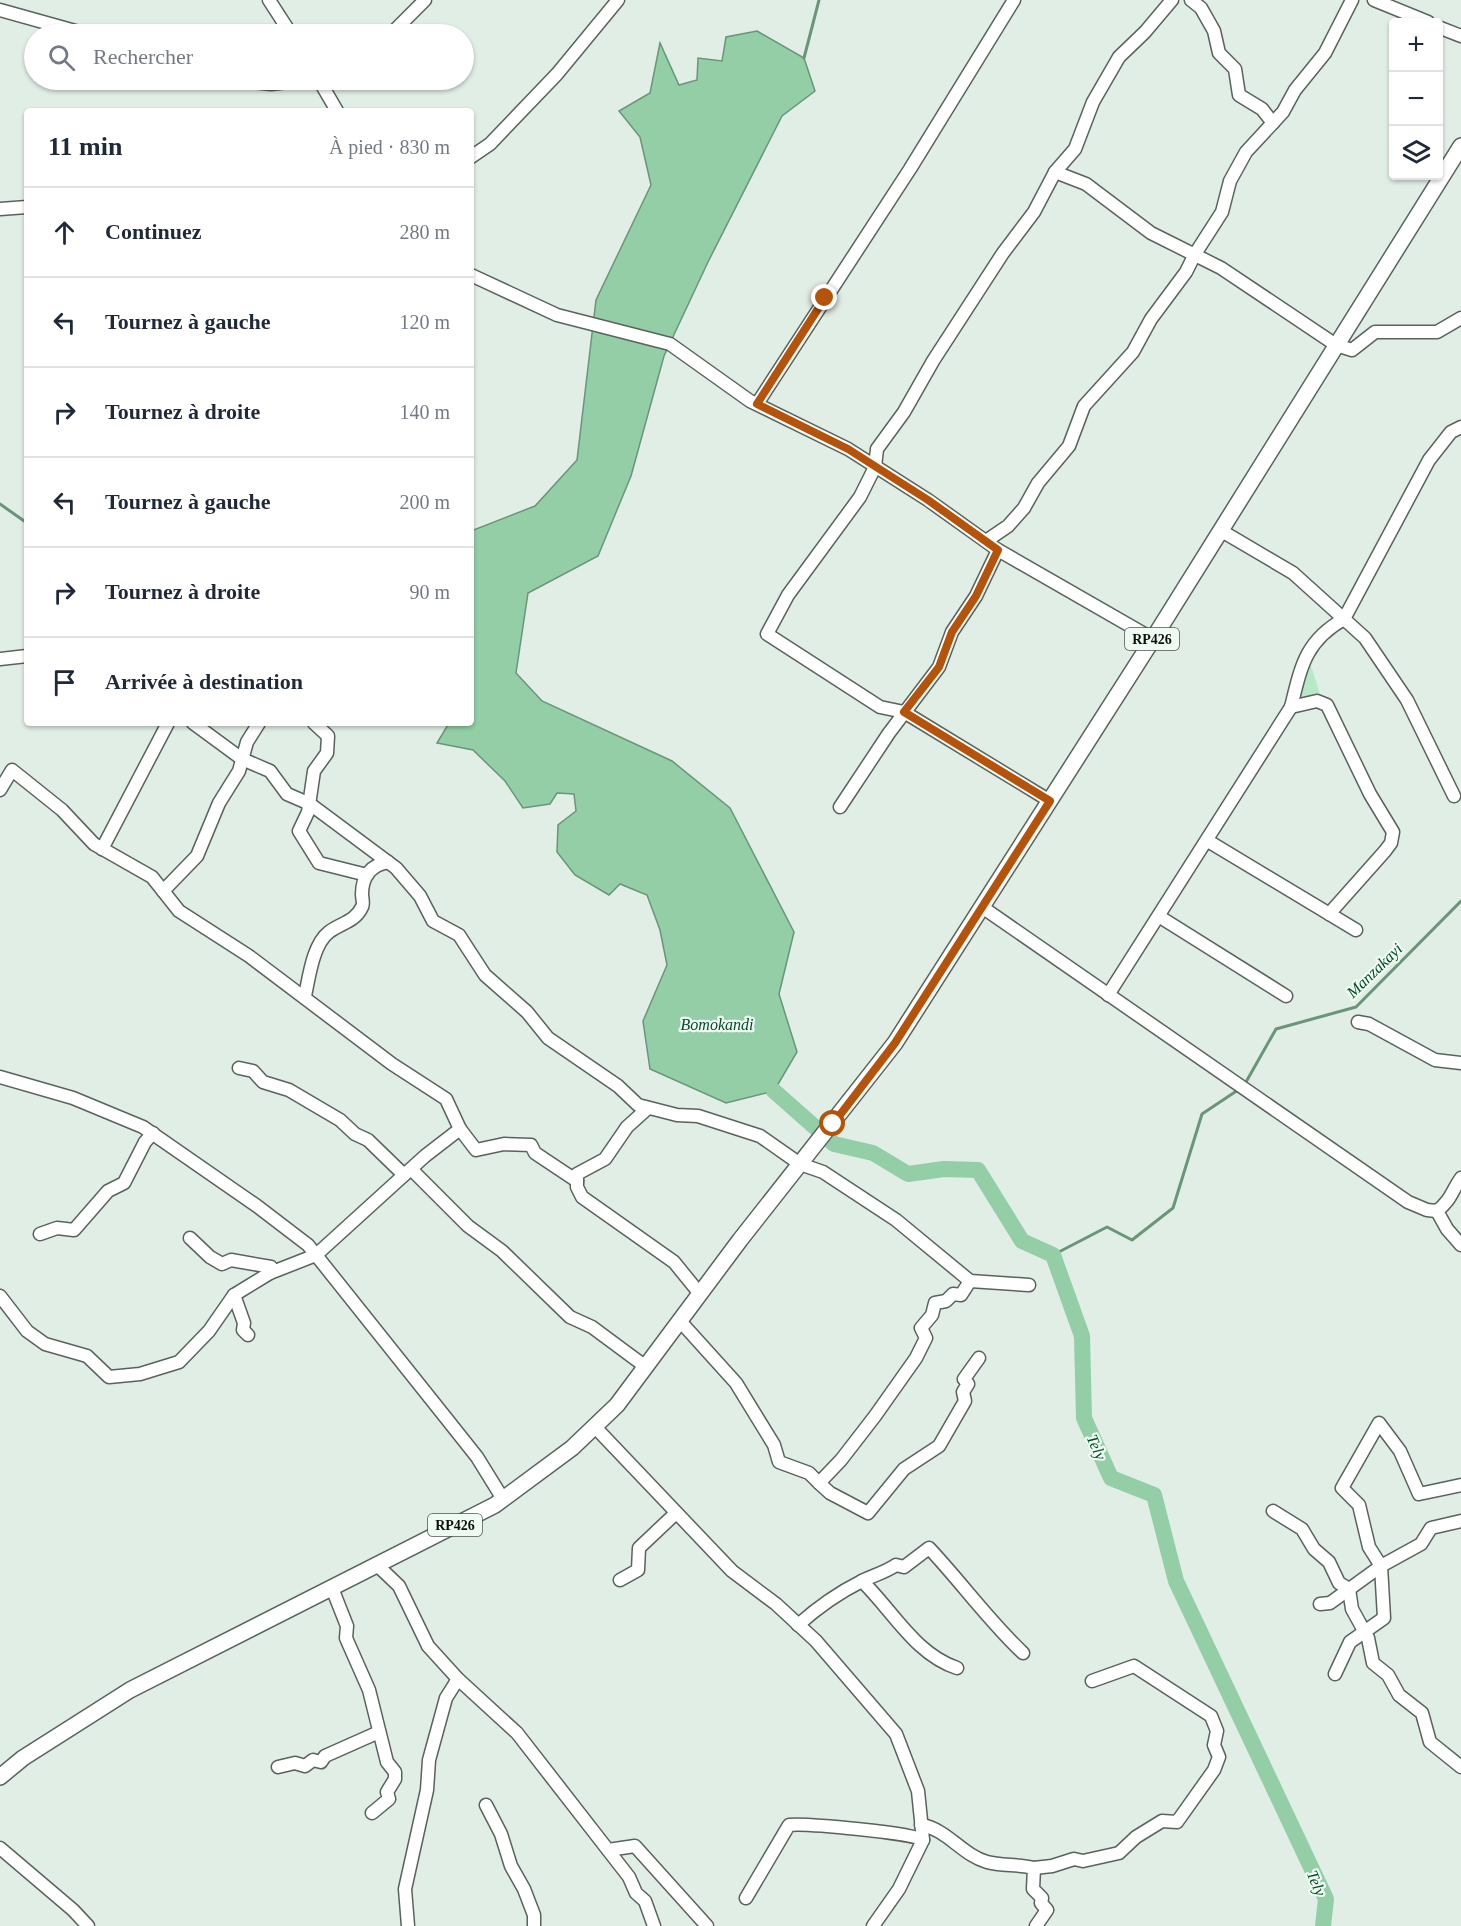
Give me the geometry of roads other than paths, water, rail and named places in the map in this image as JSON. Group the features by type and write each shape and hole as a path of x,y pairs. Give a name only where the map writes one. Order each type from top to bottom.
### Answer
{"main road":[{"name":"RP426","path":"0,1777 22,1758 130,1690 503,1499 572,1448 617,1405 895,1043 1153,639 1461,146"}],"street":[{"path":"269,0 285,24"},
{"path":"401,24 425,0"},
{"path":"474,155 490,144 557,74 618,0"},
{"path":"757,404 910,169 1014,0"},
{"path":"1050,801 904,712 880,707 767,634 788,595 860,497 875,466 877,449 904,412 933,361 1003,253 1034,212 1055,172 1075,149 1093,102 1119,57 1145,32 1172,0"},
{"path":"1191,0 1201,8 1214,31 1219,53 1235,69 1239,94 1262,109 1273,123"},
{"path":"986,542 1008,526 1024,508 1038,483 1070,446 1084,406 1133,352 1151,319 1186,272 1222,212 1230,181 1246,152 1283,112 1295,90 1325,53 1352,0"},
{"path":"1374,0 1418,18"},
{"path":"0,10 50,24"},
{"path":"1443,29 1461,36"},
{"path":"325,90 335,108"},
{"path":"1055,172 1086,184 1151,233 1221,268 1335,345 1352,350 1376,332 1437,332 1461,318"},
{"path":"0,209 24,207"},
{"path":"474,276 557,315 594,322 670,344 757,404 848,449 998,550 1153,639"},
{"path":"1108,995 1160,917 1291,707 1304,656 1325,630 1344,619 1429,460 1451,432 1461,427"},
{"path":"1220,530 1293,573 1344,619 1378,654 1401,690 1454,796"},
{"path":"840,807 904,712 939,667 952,632 976,596 998,550"},
{"path":"0,659 24,656"},
{"path":"1291,707 1317,701 1327,705 1370,794 1393,832 1391,843 1329,914"},
{"path":"102,849 166,726"},
{"path":"198,726 242,759 270,771 287,794 310,804 388,862 420,896 433,921 459,935 485,975 527,1012 548,1038 618,1086 638,1105 677,1115 698,1116 760,1136 805,1158 896,1220 970,1281 1029,1285"},
{"path":"163,891 197,856 219,803 239,771 247,742 257,726"},
{"path":"317,726 328,736 327,753 314,771 310,804 299,831 319,863 367,875"},
{"path":"0,790 12,770 62,810 94,844 152,877 179,911 304,996 392,1064 446,1099 460,1129 477,1150 504,1144 531,1145 535,1153 577,1181"},
{"path":"1208,841 1356,930"},
{"path":"304,996 316,952 328,932 350,922 363,907 362,893 367,875 378,864 388,862"},
{"path":"982,907 1392,1192 1427,1210 1437,1211 1450,1200 1453,1189 1461,1178"},
{"path":"1160,917 1286,996"},
{"path":"1358,1022 1369,1024 1435,1060 1461,1063"},
{"path":"239,1068 253,1071 264,1082 289,1090 340,1120 355,1134 368,1140 468,1226 502,1251 570,1317 592,1327 646,1367"},
{"path":"0,1077 73,1098 143,1127 257,1206 308,1245 471,1449 503,1499"},
{"path":"648,1108 627,1127 606,1159 577,1174 577,1181 582,1197 674,1262 700,1294"},
{"path":"0,1296 27,1331 45,1344 87,1356 109,1377 140,1374 178,1362 209,1331 234,1295 270,1273 316,1255 407,1172 460,1129"},
{"path":"40,1234 57,1228 74,1230 118,1181 153,1133"},
{"path":"1437,1211 1447,1229 1461,1245"},
{"path":"190,1238 216,1261 259,1264 271,1267 270,1273"},
{"path":"819,1483 841,1460 916,1358 926,1338 921,1328 932,1315 935,1304 946,1301 953,1294 962,1295 970,1281"},
{"path":"234,1295 244,1323 243,1330 248,1335"},
{"path":"680,1321 736,1383 774,1444 779,1462 809,1473 830,1493 868,1513 904,1469 939,1446 965,1401 963,1392 968,1384 964,1379 979,1358"},
{"path":"1335,1674 1350,1642 1384,1618 1381,1566 1369,1547 1359,1505 1342,1488 1379,1423 1400,1450 1419,1494 1461,1485"},
{"path":"594,1427 732,1571 798,1625 856,1684 896,1734 918,1791 923,1840 899,1889 873,1926"},
{"path":"1273,1511 1302,1529 1314,1549 1329,1562 1339,1583 1349,1589"},
{"path":"620,1580 638,1570 639,1548 676,1512"},
{"path":"1320,1604 1330,1603 1381,1566 1421,1544 1431,1528 1461,1521"},
{"path":"798,1625 822,1606 862,1581 880,1576 896,1565 904,1567 929,1548 992,1618 1005,1637 1023,1653"},
{"path":"377,1564 399,1586 428,1646 458,1679 518,1733 629,1877 636,1893 645,1901 654,1926"},
{"path":"862,1581 926,1652 941,1663 957,1668"},
{"path":"332,1588 347,1626 346,1638 369,1690 379,1732 395,1779 389,1786 389,1799 372,1813"},
{"path":"1349,1589 1352,1609 1363,1633 1368,1638 1373,1664 1388,1674 1399,1695 1422,1713 1430,1742 1461,1767"},
{"path":"921,1824 933,1826 968,1853 988,1863 1034,1868 1052,1866 1074,1859 1083,1861 1119,1853 1136,1837 1162,1821 1177,1822 1214,1770 1219,1757 1215,1745 1217,1731 1211,1716 1134,1666 1092,1681"},
{"path":"408,1926 405,1889 427,1790 429,1760 446,1698 458,1679"},
{"path":"278,1767 295,1763 305,1766 313,1760 321,1762 325,1756 379,1732"},
{"path":"486,1805 501,1834 511,1866 524,1889 534,1915 534,1926"},
{"path":"746,1898 789,1825 877,1831 916,1836 923,1840"},
{"path":"608,1850 635,1846 707,1926"},
{"path":"0,1848 73,1910 88,1926"},
{"path":"1034,1868 1033,1889 1042,1898 1041,1903 1047,1910 1036,1926"}],"water":[{"name":"Bomokandi","path":"757,31 804,58 815,91 782,116 708,262 664,356 631,476 598,556 528,593 516,673 542,701 672,761 730,808 794,932 779,994 797,1052 774,1091 726,1103 650,1069 643,1021 667,965 660,930 647,895 620,884 609,895 575,875 557,852 558,825 576,811 574,794 557,793 550,804 523,808 505,781 473,750 437,743 447,726 474,726 474,530 535,506 577,460 596,300 651,185 640,137 619,111 650,93 660,43 679,85 697,80 698,58 722,61 726,37"}],"waterway":[{"path":"804,58 819,0"},
{"name":"Tely","path":"0,504 24,521"},
{"name":"Manzakayi","path":"1246,1082 1276,1029 1356,1007 1461,901"},
{"name":"Manzakayi","path":"1053,1255 1107,1227 1132,1240 1173,1208 1202,1114 1238,1090"},
{"name":"Tely","path":"774,1091 834,1144 873,1153 908,1174 944,1169 978,1170 1022,1241 1053,1255 1082,1336 1084,1418 1111,1478 1154,1495 1176,1581 1326,1899 1323,1926"}]}
